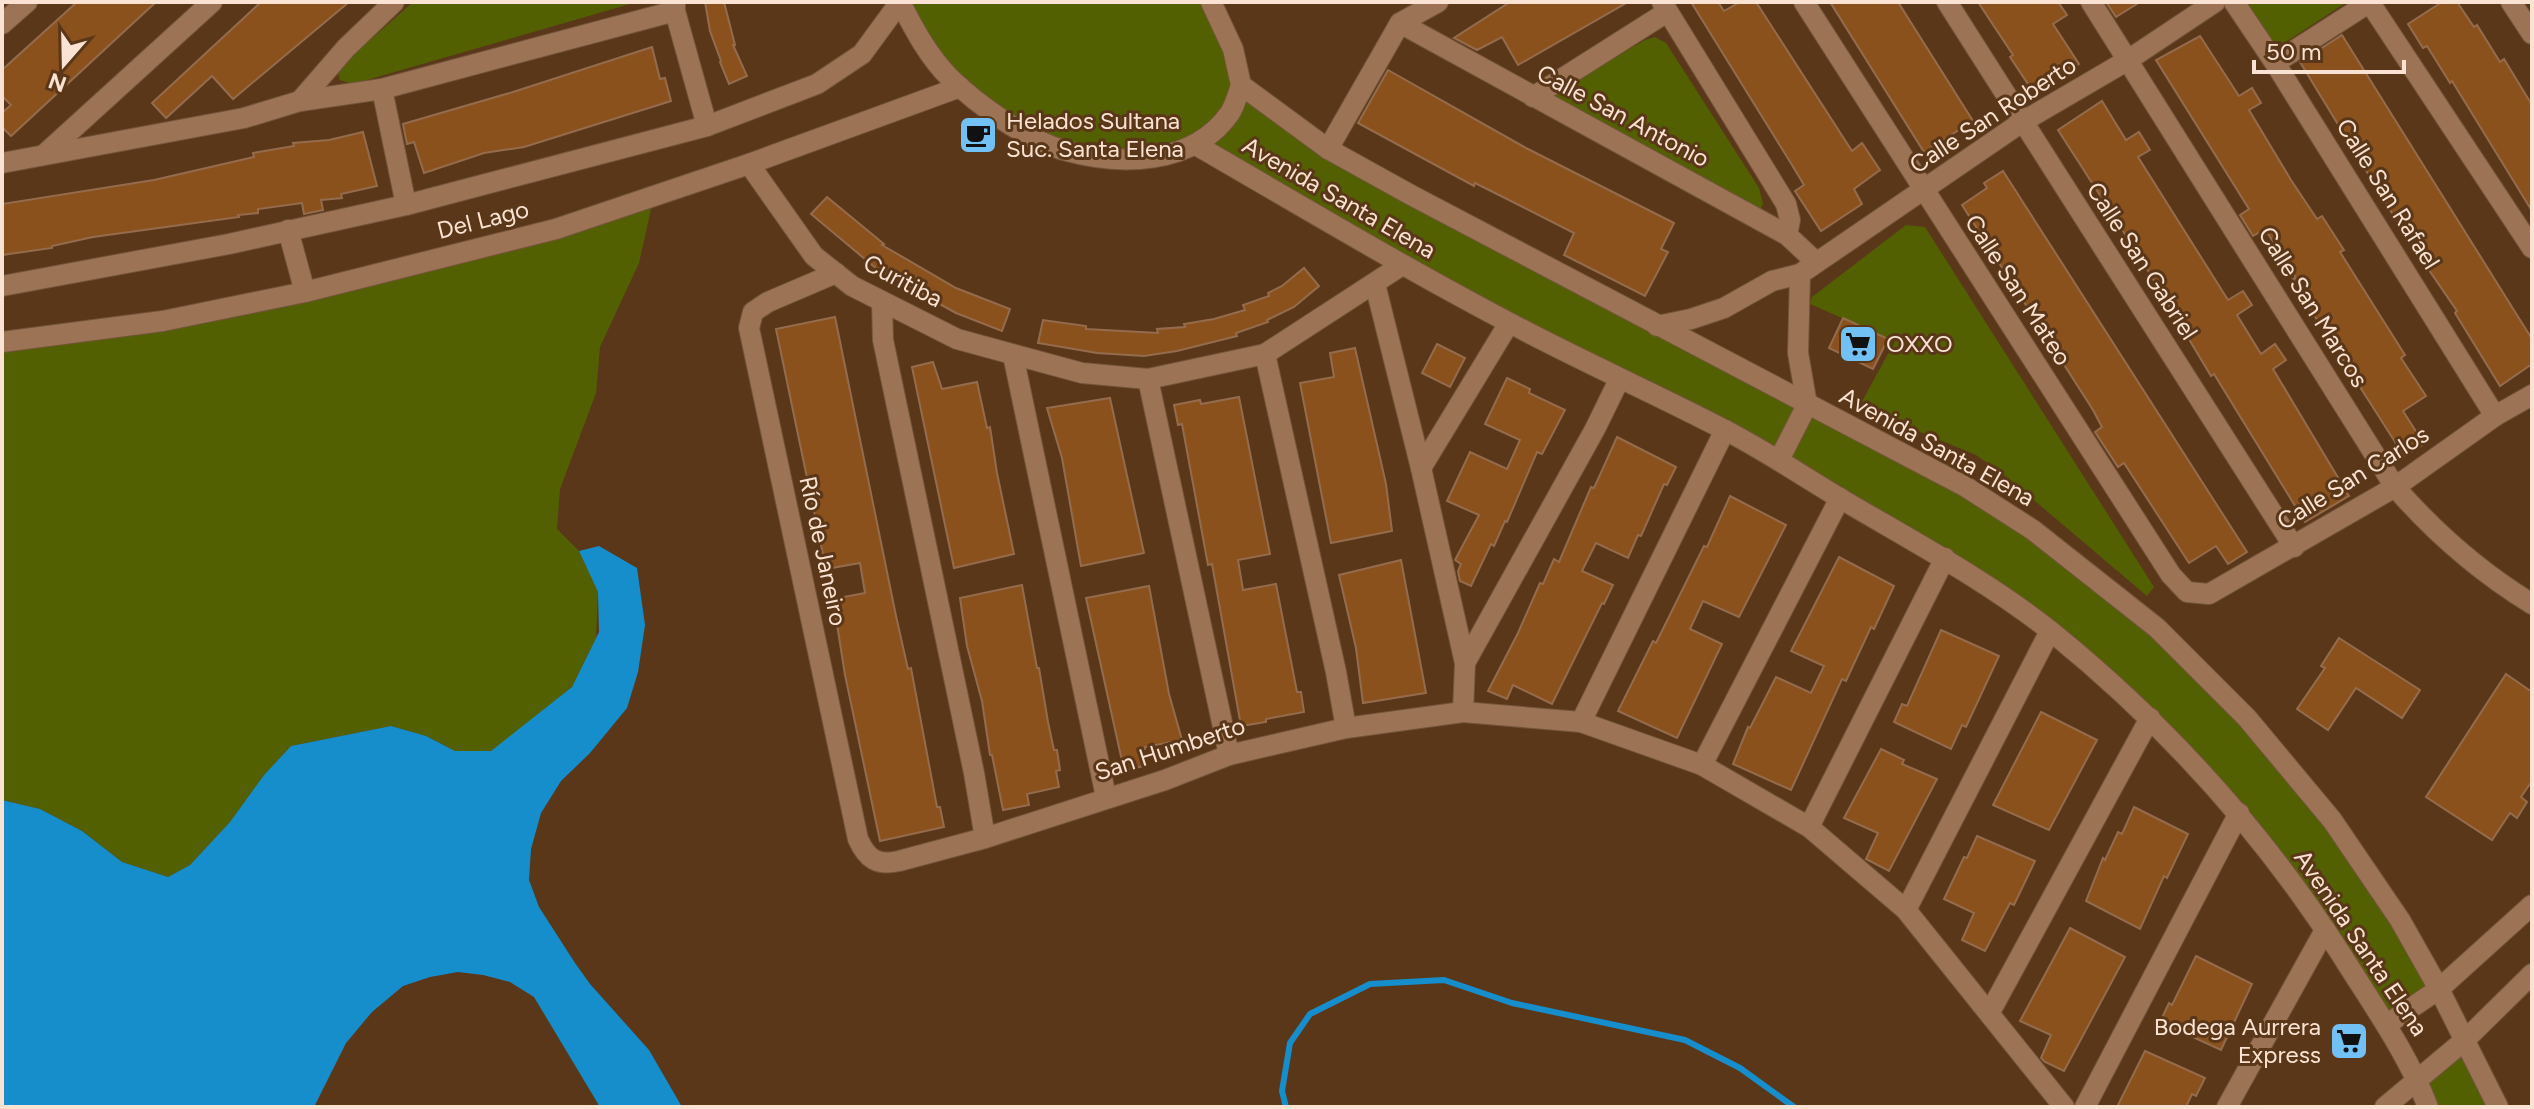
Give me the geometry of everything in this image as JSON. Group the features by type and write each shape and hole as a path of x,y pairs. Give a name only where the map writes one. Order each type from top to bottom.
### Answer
{"street":[{"path":"2,24 27,2"},
{"path":"45,154 212,2"},
{"path":"300,101 346,48 394,2"},
{"path":"2,286 214,247 406,205 707,126 817,84 862,54 900,2 921,42 960,87 1005,120 1061,150 1102,157 1174,155 1196,145 1217,129 1232,110 1241,85 1219,6"},
{"path":"1328,149 1400,23 1438,2"},
{"name":"Calle San Mateo","path":"1804,2 2171,575 2187,592 2198,595"},
{"name":"Calle San Gabriel","path":"1947,2 2294,547"},
{"name":"Calle San Marcos","path":"2091,2 2395,487 2429,526 2464,556 2532,604"},
{"name":"Calle San Roberto","path":"1657,326 1724,308 1772,281 1808,268 2022,122 2128,60 2215,2"},
{"name":"Calle San Rafael","path":"2234,2 2495,416"},
{"path":"2275,63 2370,2 2532,248"},
{"path":"2511,2 2532,34"},
{"path":"2,163 244,118 300,101 382,89 675,6 707,126"},
{"path":"1533,97 1664,7 1786,204 1790,220 1787,235"},
{"name":"Calle San Antonio","path":"1400,23 1787,235 1808,268"},
{"name":"Avenida Santa Elena","path":"1241,85 1328,149 1966,487 2033,530 2157,628 2247,718 2332,820 2400,920 2439,989 2498,1107"},
{"name":"Del Lago","path":"2,342 163,321 305,292 556,229 749,164 960,87"},
{"path":"382,89 406,205"},
{"name":"Avenida Santa Elena","path":"1196,145 1402,265 1509,323 1779,460 1945,558 2050,631 2150,718 2239,813 2325,930 2386,1025 2418,1081 2428,1107"},
{"name":"Curitiba","path":"749,164 814,256 852,286 957,339 1082,373 1148,379 1265,354"},
{"path":"288,230 305,292"},
{"path":"1346,728 1265,354 1402,265"},
{"path":"1779,460 1807,405 1798,353 1808,268"},
{"name":"Río de Janeiro","path":"836,273 768,302 753,312 749,328 858,839 865,854 876,862 886,864 899,861"},
{"path":"1375,284 1465,663 1463,712"},
{"path":"882,303 883,340 985,838"},
{"path":"1421,468 1509,323"},
{"path":"1013,355 1106,797"},
{"path":"1148,379 1229,755"},
{"path":"1465,663 1619,380"},
{"name":"Calle San Carlos","path":"2198,595 2209,594 2395,487 2495,416 2532,395"},
{"path":"1581,722 1725,430"},
{"path":"1702,765 1840,498"},
{"path":"1809,827 1945,558"},
{"path":"1906,910 2050,631"},
{"name":"San Humberto","path":"899,861 985,838 1165,780 1229,755 1346,728 1463,712 1581,722 1702,765 1809,827 1906,910 2064,1107"},
{"path":"1990,1012 2150,718"},
{"path":"2085,1107 2239,813"},
{"path":"2386,1025 2439,989 2532,905"},
{"path":"2227,1107 2325,930"},
{"path":"2385,1107 2465,1040 2532,974"}],"green space":[{"path":"413,2 637,2 353,84 340,80 338,73 342,65"},
{"path":"900,2 1211,2 1241,85 1328,149 1966,487 2157,628 2332,820 2439,989 2386,1025 2325,930 2150,718 1945,558 1196,145 1174,155 1061,150 960,87"},
{"path":"2244,2 2347,2 2275,49"},
{"path":"1655,37 1666,43 1759,188 1763,204 1758,213 1553,97 1557,91"},
{"path":"654,196 639,263 600,347 596,393 560,489 557,529 579,551 598,592 596,638 572,687 491,752 455,751 426,736 391,726 291,746 264,775 230,822 190,865 168,877 122,862 82,831 40,809 2,800 2,342 163,321"},
{"path":"1906,225 1925,227 2154,587 2147,596 2003,474 1976,455 1859,407 1895,341 1810,304 1812,297"},
{"path":"2465,1040 2498,1107 2428,1107 2418,1081"}],"water":[{"path":"599,546 637,568 645,625 638,672 627,708 590,753 561,781 541,813 531,849 529,880 539,907 575,963 649,1050 682,1107 600,1107 534,997 510,982 458,972 403,986 372,1012 346,1043 314,1107 2,1107 2,800 40,809 82,831 122,862 168,877 190,865 230,822 264,775 291,746 391,726 426,736 455,751 491,751 572,687 599,632 598,592 579,551"}],"building":[{"path":"77,2 156,2 11,136 2,127 2,113 11,105 2,96 2,70"},
{"path":"261,2 349,2 233,99 212,76 166,118 152,103"},
{"path":"705,2 724,2 733,45 747,76 729,84 710,31"},
{"path":"1510,2 1628,2 1518,65 1502,37 1477,50 1454,38"},
{"path":"1691,2 1718,2 1724,11 1740,2 1756,2 1852,151 1862,143 1880,170 1854,189 1862,204 1821,231 1795,191 1804,185"},
{"path":"1830,2 1898,2 1973,121 1924,152"},
{"path":"1978,2 2058,2 2067,15 2053,24 2079,64 2060,76 2056,70 2030,87"},
{"path":"2106,2 2140,2 2116,17"},
{"path":"2442,2 2457,2 2474,27 2477,25 2500,62 2504,59 2532,105 2532,211 2452,81 2450,83 2427,46 2423,48 2408,24"},
{"path":"2342,35 2532,339 2532,364 2500,386 2455,313 2457,311 2409,241 2300,62"},
{"path":"2200,36 2239,96 2252,88 2261,103 2249,110 2317,219 2322,216 2344,250 2340,252 2405,355 2401,358 2426,396 2403,411 2424,444 2404,456 2314,315 2293,279 2296,278 2265,229 2253,236 2240,215 2249,209 2156,60"},
{"path":"652,47 660,79 665,78 671,101 524,147 484,153 424,173 414,142 407,144 403,124"},
{"path":"1388,70 1526,148 1674,223 1661,249 1668,252 1645,296 1564,255 1574,233 1475,183 1474,186 1358,123"},
{"path":"2102,101 2126,140 2139,132 2150,150 2138,157 2228,300 2243,291 2252,305 2237,315 2261,354 2275,344 2286,360 2273,369 2349,496 2305,522 2058,130"},
{"path":"363,132 377,186 341,194 342,198 321,200 323,210 304,214 302,203 258,209 258,213 239,217 93,237 52,248 2,255 2,204 154,180 254,157 253,153 294,146 293,143 329,140"},
{"path":"2003,171 2247,552 2228,564 2216,546 2189,563 2124,463 2118,467 2095,432 2102,427 2093,410 1962,205 1987,188 1984,183"},
{"path":"827,197 882,245 956,288 1010,309 1002,331 956,313 878,270 811,214"},
{"path":"1304,268 1319,286 1294,307 1268,322 1236,333 1237,336 1144,356 1097,353 1038,343 1043,320 1086,326 1086,329 1158,333 1157,329 1185,327 1184,324 1214,319 1245,310 1243,305 1269,296 1268,293"},
{"path":"835,317 896,616 908,669 911,668 937,807 940,807 944,827 880,841 845,675 833,599 865,593 860,563 826,569 776,329"},
{"name":"OXXO","path":"1843,318 1888,339 1873,369 1829,348"},
{"path":"1437,344 1465,358 1450,387 1422,373"},
{"path":"1355,348 1386,484 1392,531 1331,543 1300,383 1334,377 1330,353"},
{"path":"933,362 942,389 977,382 987,428 990,427 1014,554 954,568 912,367"},
{"path":"1507,378 1530,389 1529,393 1565,410 1542,454 1537,452 1507,522 1494,546 1491,544 1471,586 1460,581 1458,571 1461,564 1455,560 1479,515 1447,501 1470,452 1507,469 1520,440 1485,424"},
{"path":"1239,397 1270,554 1238,560 1243,590 1276,584 1297,692 1301,692 1304,712 1241,726 1212,564 1208,565 1182,424 1178,425 1174,405"},
{"path":"1110,398 1144,553 1081,566 1062,458 1047,408"},
{"path":"1617,437 1676,467 1667,485 1664,484 1628,558 1596,543 1582,571 1613,585 1552,704 1513,685 1507,699 1488,691 1540,583 1543,584 1554,559 1559,562 1591,487 1594,488"},
{"path":"1730,496 1786,525 1739,617 1703,601 1690,629 1722,644 1677,738 1618,711 1704,546 1707,547"},
{"path":"1839,557 1894,586 1846,681 1842,679 1791,790 1733,764 1748,727 1776,677 1811,693 1824,666 1791,651"},
{"path":"1401,560 1426,693 1363,703 1356,648 1339,575"},
{"path":"1022,585 1048,722 1054,750 1057,750 1059,787 1027,794 1029,805 1003,810 982,701 967,646 960,598"},
{"path":"1149,586 1169,694 1182,740 1145,747 1142,750 1145,766 1124,770 1086,598"},
{"path":"1941,630 1999,656 1966,727 1962,725 1951,749 1894,722 1902,704 1907,706"},
{"path":"2339,638 2420,690 2402,718 2356,688 2328,730 2297,709 2325,668 2321,666"},
{"path":"2506,674 2532,692 2532,781 2521,797 2527,802 2517,818 2510,813 2492,840 2426,797"},
{"path":"2041,712 2097,740 2049,830 1993,805"},
{"path":"1881,749 1904,760 1902,764 1937,779 1889,871 1866,859 1878,833 1844,818"},
{"path":"2134,807 2188,834 2167,878 2164,876 2140,929 2086,901 2103,858 2105,860 2118,832 2122,834"},
{"path":"1977,836 2035,861 2014,905 2010,903 1985,951 1962,940 1974,913 1944,899"},
{"path":"2070,928 2125,957 2064,1071 2041,1058 2051,1035 2020,1021"},
{"path":"2196,956 2252,984 2221,1050 2160,1022"},
{"path":"2145,1051 2205,1078 2186,1107 2117,1107"}],"waterway":[{"path":"1286,1107 1282,1091 1290,1043 1310,1014 1370,984 1444,980 1512,1003 1685,1040 1740,1068 1794,1107"}],"place":[{"name":"Helados Sultana Suc. Santa Elena","path":"978,135"},
{"name":"OXXO","path":"1858,344"},
{"name":"Bodega Aurrera Express","path":"2349,1041"}]}
